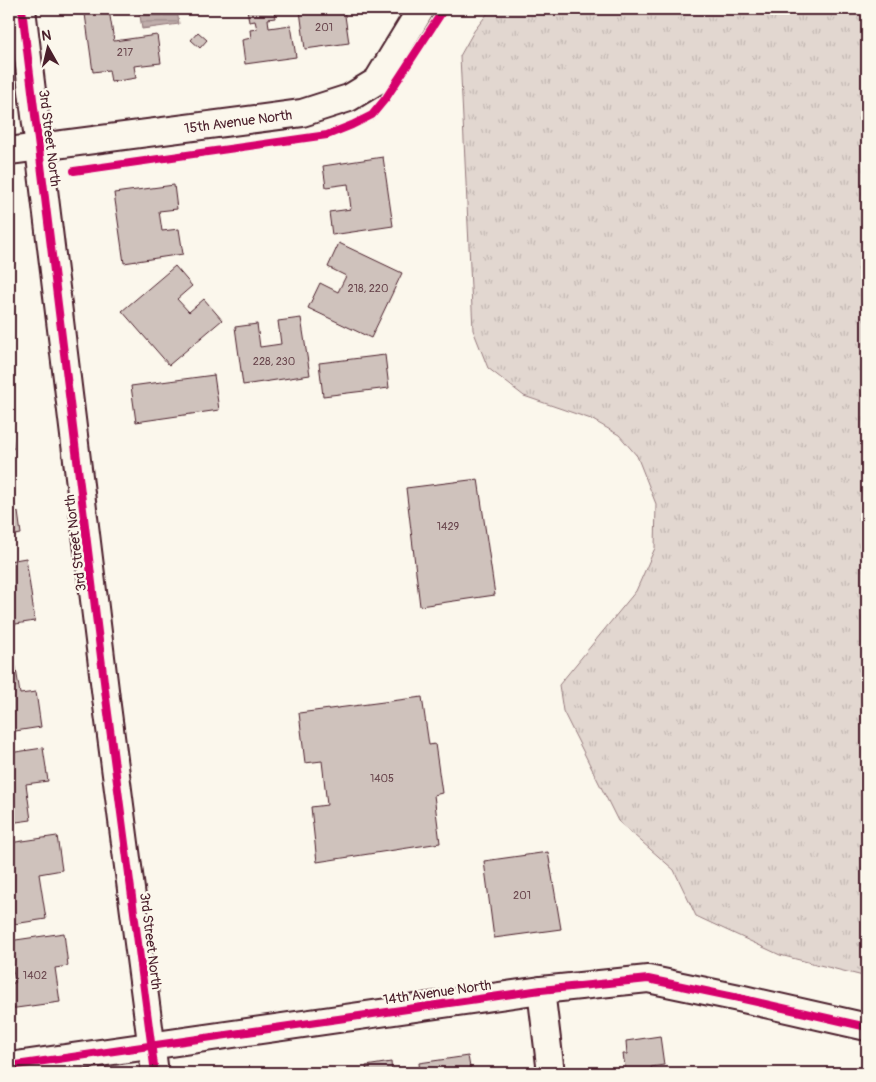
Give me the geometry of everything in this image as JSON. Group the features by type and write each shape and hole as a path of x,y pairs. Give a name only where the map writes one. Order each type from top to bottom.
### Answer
{"street":[{"name":"3rd Street North","path":"22,9 106,698 155,1073"},
{"name":"15th Avenue North","path":"9,151 302,113 349,98 377,81 421,9"},
{"name":"14th Avenue North","path":"9,1066 541,990 648,979 867,1027"},
{"path":"541,990 551,1073"}],"green space":[{"path":"491,9 867,9 867,977 780,955 696,916 674,870 618,821 563,711 559,685 636,591 655,548 656,504 637,456 619,435 591,419 524,396 488,368 473,330 460,56 474,31"}],"shaded area":[{"path":"139,9 177,9 179,24 142,29"}],"building":[{"path":"247,9 274,9 275,18 268,19 269,28 291,25 296,57 245,64 242,40 251,38 250,30 257,29 255,21 249,22"},
{"path":"344,9 349,43 305,49 300,11"},
{"path":"109,10 114,41 157,35 161,63 134,66 136,78 111,82 109,70 93,72 85,14"},
{"path":"198,32 207,40 200,48 191,40"},
{"path":"383,157 393,226 332,235 329,212 351,209 348,184 326,187 323,166"},
{"path":"174,185 177,209 159,211 162,231 179,229 183,254 124,263 114,193"},
{"path":"339,243 402,273 371,338 308,308 320,283 338,292 346,276 328,267"},
{"path":"175,266 192,286 177,299 189,312 204,299 222,320 169,365 122,311"},
{"path":"301,318 310,375 243,385 235,327 257,324 260,347 281,344 278,321"},
{"path":"385,355 389,388 323,396 319,363"},
{"path":"214,375 219,410 136,422 131,386"},
{"path":"9,420 13,449 9,449"},
{"path":"478,479 495,595 420,606 406,488"},
{"path":"18,512 21,534 9,536 9,513"},
{"path":"26,558 35,621 9,625 9,561"},
{"path":"14,656 20,694 36,692 41,727 9,732 9,657"},
{"path":"422,697 429,745 435,744 442,793 434,795 440,843 317,862 311,807 327,805 322,761 305,763 299,713"},
{"path":"43,748 48,781 26,784 31,820 9,823 9,753"},
{"path":"57,836 62,870 39,874 46,919 14,924 9,890 9,843"},
{"path":"548,852 561,929 494,938 484,861"},
{"path":"64,933 68,966 55,968 60,1002 9,1009 9,983 15,983 9,941"},
{"path":"660,1036 664,1065 651,1067 652,1070 626,1073 623,1054 627,1054 626,1041"},
{"path":"468,1056 471,1073 420,1073 419,1063"},
{"path":"391,1062 392,1073 367,1073 366,1066"}],"cycle path":[{"path":"22,9 106,698 155,1073"},
{"path":"74,171 327,135 352,125 372,115 386,98 444,9"},
{"path":"9,1066 541,990 648,979 867,1027"}]}
